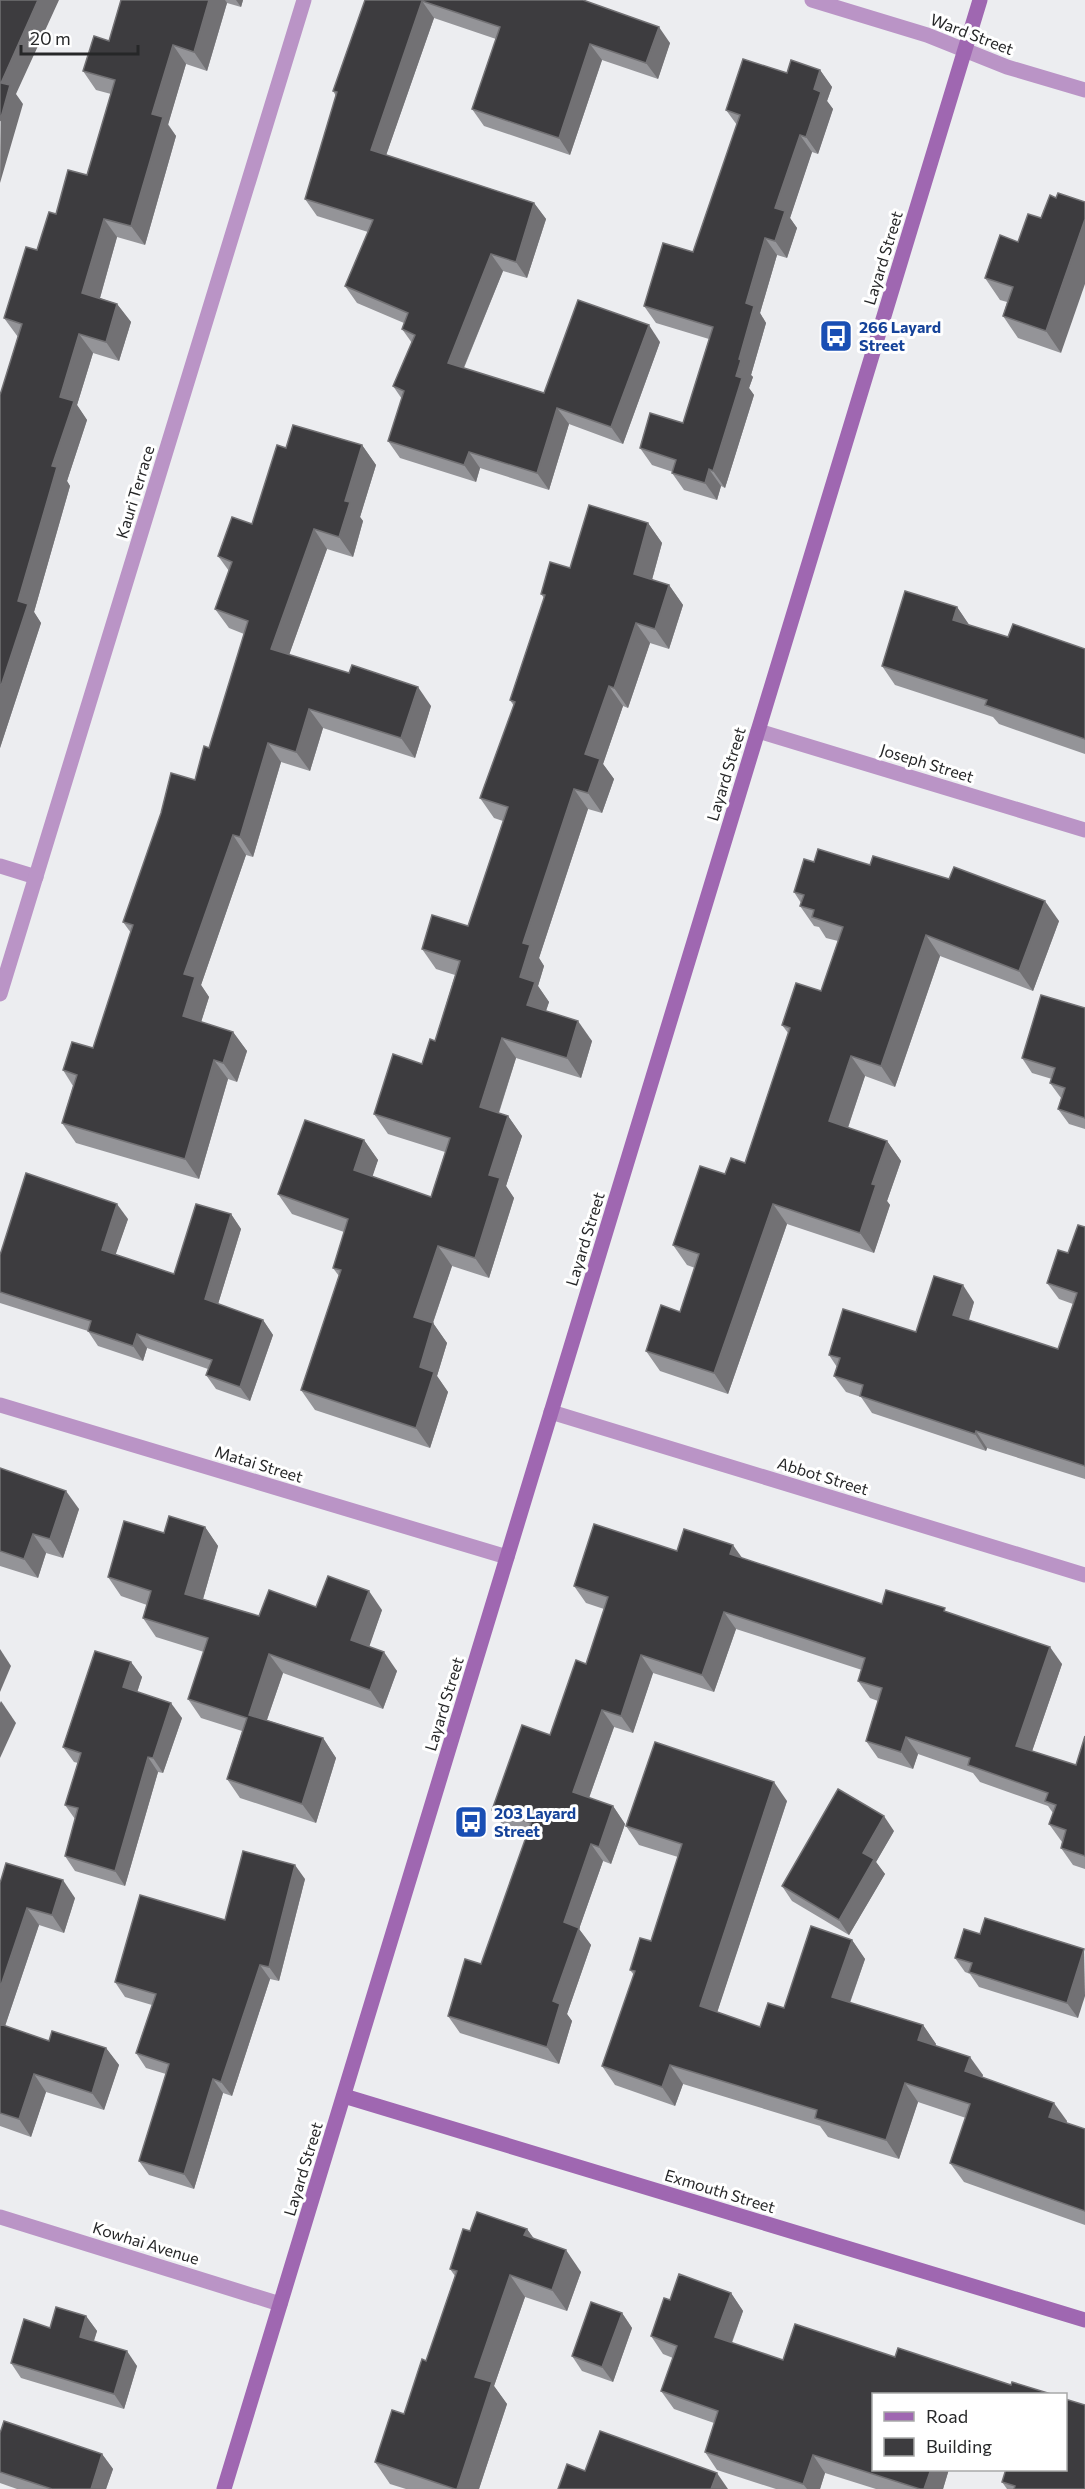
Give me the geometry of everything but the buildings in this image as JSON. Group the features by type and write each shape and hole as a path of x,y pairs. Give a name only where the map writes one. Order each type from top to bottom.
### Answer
{"street":[{"name":"Kauri Terrace","path":"0,994 304,0"},
{"name":"Ward Street","path":"812,0 927,35 1007,67 1085,90"},
{"name":"Layard Street","path":"224,2489 980,0"},
{"name":"Joseph Street","path":"758,731 1085,830"},
{"path":"0,866 36,877"},
{"name":"Matai Street","path":"0,1405 507,1557"},
{"name":"Abbot Street","path":"551,1412 1085,1575"},
{"name":"Exmouth Street","path":"344,2096 1085,2320"},
{"name":"Kowhai Avenue","path":"0,2217 280,2304"}],"place":[{"name":"266 Layard Street","path":"836,336"},
{"name":"203 Layard Street","path":"471,1822"}]}
